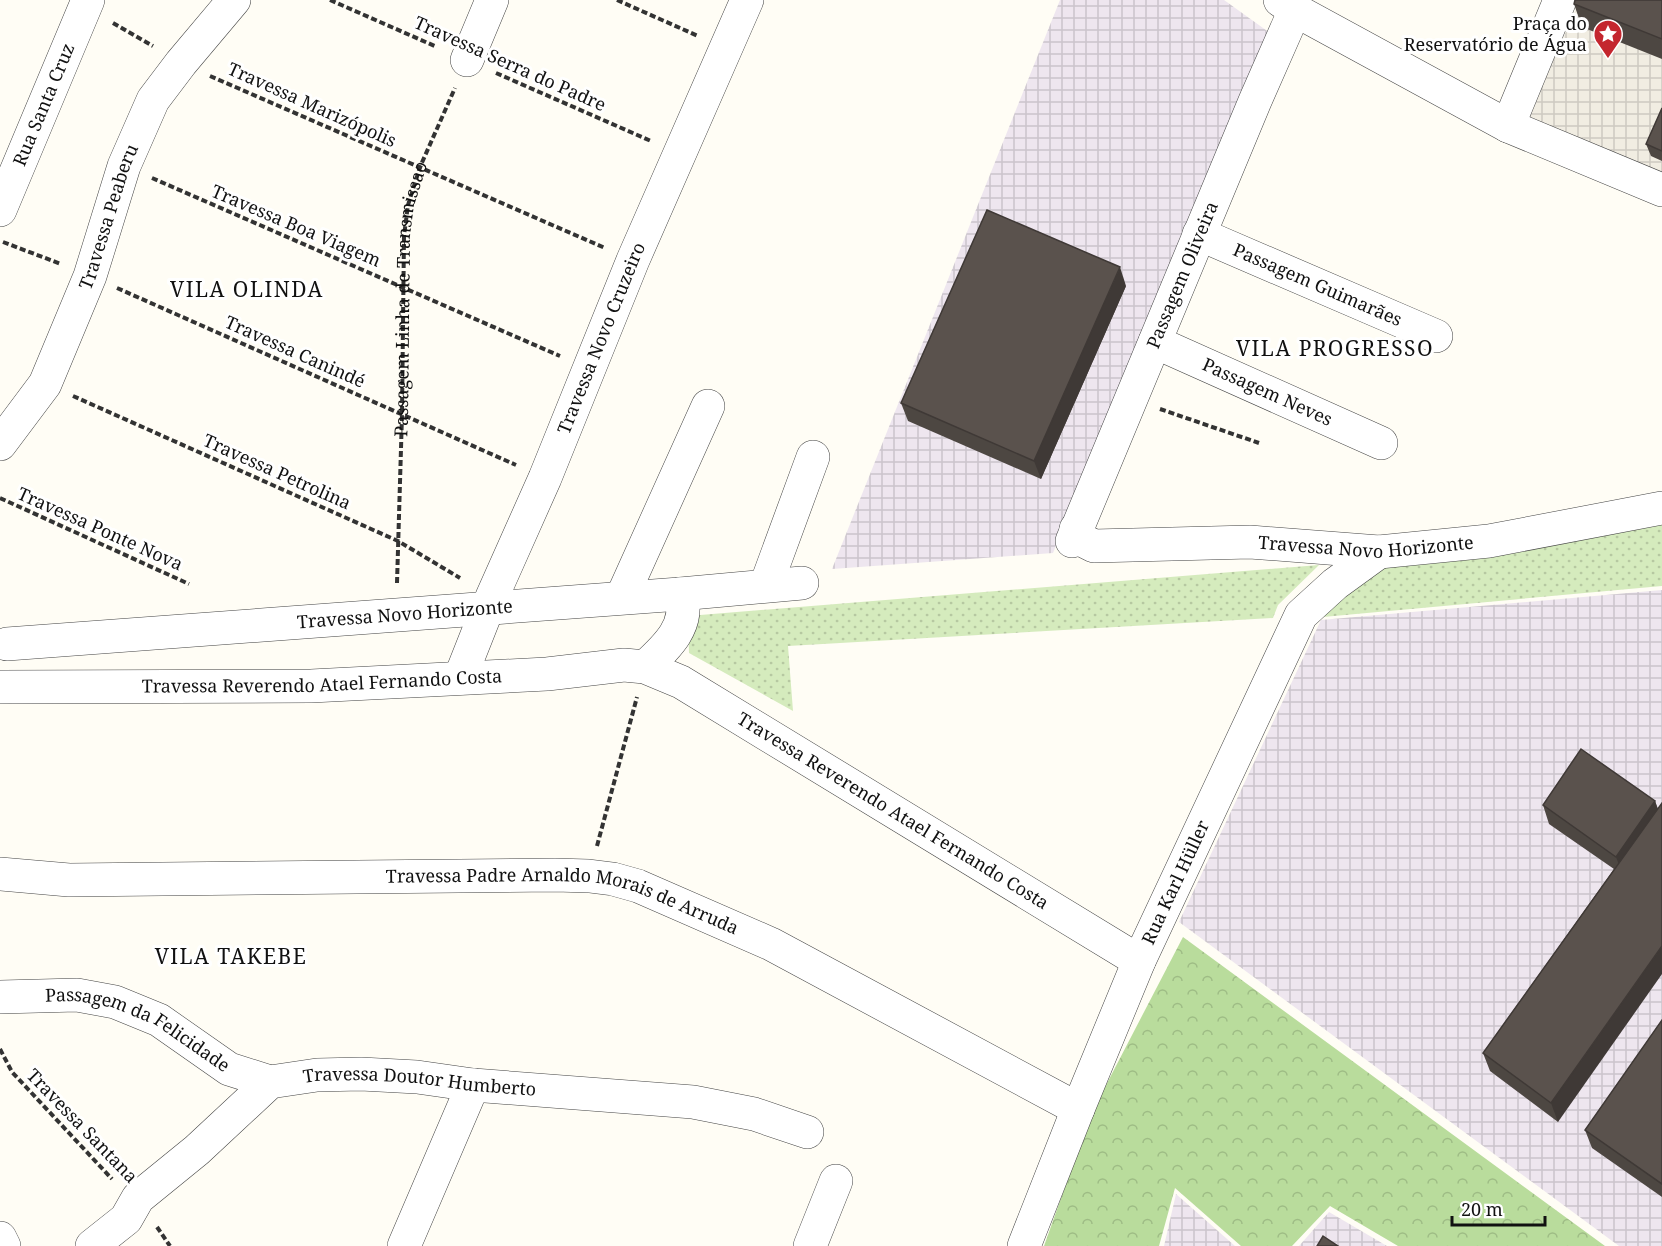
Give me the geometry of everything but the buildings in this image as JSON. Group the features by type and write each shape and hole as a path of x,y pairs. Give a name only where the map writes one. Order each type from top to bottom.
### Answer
{"street":[{"name":"Travessa Peaberu","path":"0,444 45,384 90,276 124,166 153,100 234,0"},
{"path":"467,60 492,0"},
{"name":"Travessa Novo Cruzeiro","path":"460,678 490,602 545,478 633,260 747,0"},
{"path":"1508,126 1560,0"},
{"name":"Rua Santa Cruz","path":"0,210 86,3"},
{"path":"1287,5 1508,126 1662,190"},
{"name":"Passagem Oliveira","path":"1074,535 1199,234 1287,5"},
{"name":"Passagem Guimarães","path":"1199,234 1436,336"},
{"name":"Passagem Neves","path":"1155,342 1381,443"},
{"path":"622,597 708,406"},
{"path":"765,585 813,457"},
{"name":"Travessa Novo Horizonte","path":"1074,535 1094,546 1250,542 1379,552 1490,541 1662,508"},
{"name":"Rua Karl Hüller","path":"1024,1246 1139,961 1301,615 1335,584 1379,552"},
{"name":"Travessa Novo Horizonte","path":"4,642 397,614 490,602 680,594 802,583"},
{"path":"645,667 669,642 681,625 684,603 680,594"},
{"path":"4,642 61,687"},
{"name":"Travessa Reverendo Atael Fernando Costa","path":"0,687 311,686 547,674 624,665 645,667 681,682 1139,961"},
{"name":"Travessa Padre Arnaldo Morais de Arruda","path":"0,874 69,880 589,876 614,879 638,885 771,944 1078,1109"},
{"name":"Passagem da Felicidade","path":"0,997 77,995 115,1002 159,1020 229,1069 270,1082"},
{"name":"Travessa Doutor Humberto","path":"270,1082 317,1075 361,1074 693,1102 754,1114 807,1132"},
{"path":"93,1246 126,1219 138,1198 197,1150 270,1082"},
{"path":"404,1246 473,1085"},
{"path":"810,1246 836,1181"},
{"path":"0,1238 4,1246"}],"path":[{"name":"Travessa Serra do Padre","path":"330,0 679,154"},
{"path":"617,0 726,49"},
{"name":"Travessa Marizópolis","path":"86,3 181,63 633,260"},
{"name":"Passagem Linha de Transmissao","path":"397,614 404,236 408,205 420,167 467,60"},
{"name":"Travessa Boa Viagem","path":"124,166 589,368"},
{"name":"Travessa Canindé","path":"0,240 90,276 545,478"},
{"name":"Travessa Petrolina","path":"45,384 398,541 490,602"},
{"path":"1131,399 1259,443"},
{"name":"Travessa Ponte Nova","path":"0,498 189,584"},
{"path":"589,876 645,667"},
{"name":"Travessa Santana","path":"0,1049 12,1072 126,1194 138,1198 170,1246"}],"shaded area":[{"path":"1060,0 1224,0 1270,33 1053,553 832,569"},
{"name":"Praça do Reservatório de Água","path":"1580,0 1662,0 1662,174 1527,119"},
{"path":"1662,590 1662,1246 1619,1246 1179,922 1321,620"},
{"path":"1176,1194 1235,1246 1164,1246"},
{"path":"1329,1212 1387,1246 1299,1246"}],"green space":[{"path":"1662,517 1662,586 1323,617 1382,561"},
{"path":"1319,565 1278,605 1273,618 788,646 793,711 689,653 688,616"},
{"path":"1183,937 1605,1246 1398,1246 1330,1206 1292,1246 1241,1246 1175,1188 1159,1246 1044,1246 1091,1114"}],"place":[{"name":"Praça do Reservatório de Água","path":"1608,60"}],"district":[{"name":"VILA OLINDA","path":"247,290"},
{"name":"VILA PROGRESSO","path":"1335,349"},
{"name":"VILA TAKEBE","path":"231,957"}]}
